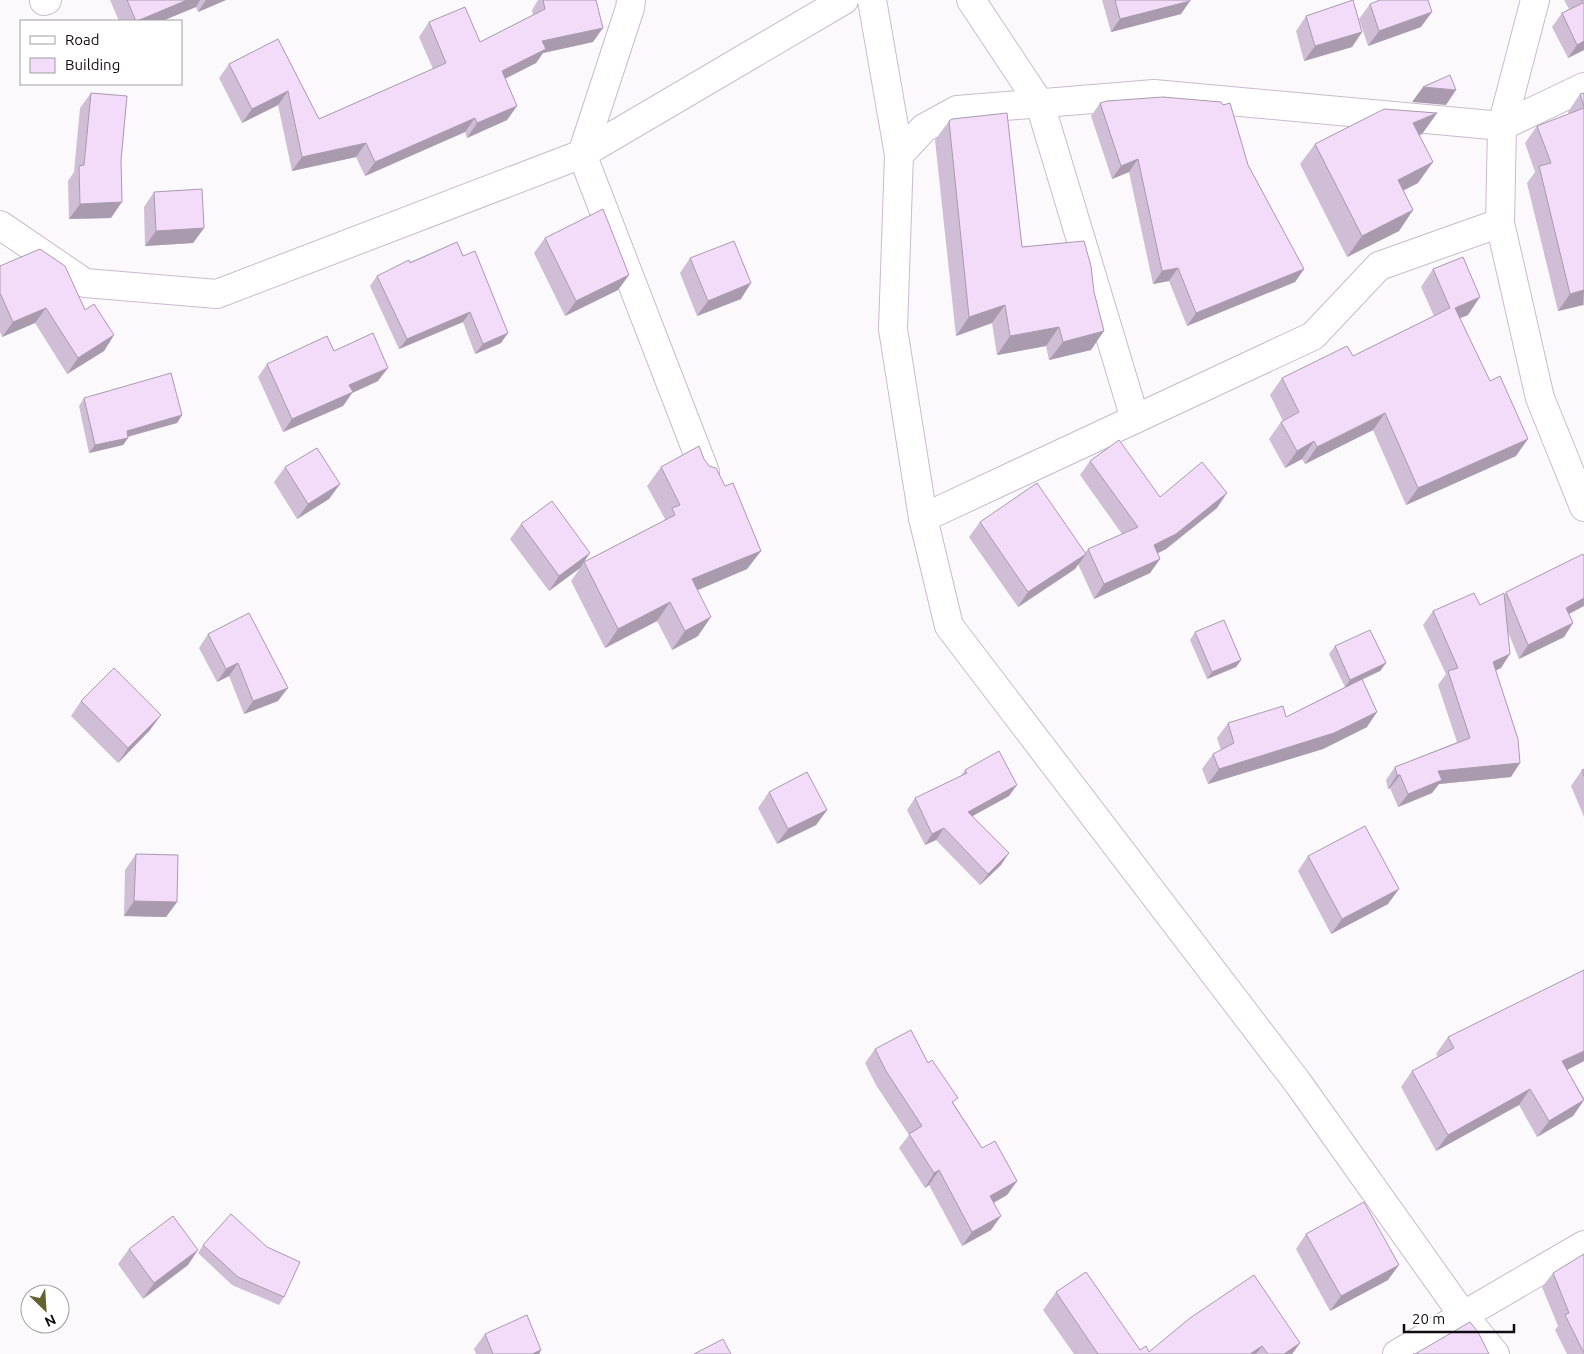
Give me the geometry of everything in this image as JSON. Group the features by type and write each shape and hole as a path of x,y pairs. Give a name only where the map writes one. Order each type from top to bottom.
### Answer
{"street":[{"path":"631,0 582,154 705,472"},
{"path":"0,224 85,283 217,294 582,154 844,0"},
{"path":"872,0 899,155 893,330 923,518 949,626 1298,1083 1463,1315 1495,1354"},
{"path":"971,0 1040,104 1135,419"},
{"path":"1535,0 1502,126 1500,223 1540,398 1584,508"},
{"path":"899,155 924,128 957,110 1154,94 1502,126 1584,87"},
{"path":"923,518 1313,336 1379,266 1500,223"},
{"path":"1397,1354 1584,1245"}],"building":[{"path":"127,0 187,0 139,20 136,20"},
{"path":"543,0 596,0 603,28 542,41 546,49 502,71 517,106 477,123 475,118 375,162 366,143 302,157 288,91 252,109 229,64 278,39 319,119 446,63 429,22 465,7 480,42 545,9"},
{"path":"1115,0 1190,0 1190,1 1120,19"},
{"path":"1353,0 1362,32 1315,46 1306,16"},
{"path":"1380,0 1428,0 1432,12 1379,31 1370,4"},
{"path":"1581,0 1584,0 1584,41 1577,45 1562,13 1583,3"},
{"path":"1450,75 1456,90 1423,87"},
{"path":"91,93 127,96 121,160 122,202 80,204 79,166 84,165"},
{"path":"1584,93 1584,107 1580,94"},
{"path":"1163,97 1221,102 1223,105 1230,103 1248,165 1304,269 1196,313 1178,268 1162,271 1138,159 1121,166 1100,103"},
{"path":"1584,108 1584,290 1570,294 1539,166 1551,163 1537,126"},
{"path":"1384,109 1437,113 1413,123 1433,162 1398,180 1413,210 1362,236 1315,144"},
{"path":"1007,113 1022,247 1084,241 1104,331 1063,342 1059,327 1010,336 1005,305 969,317 949,121 952,119"},
{"path":"202,189 204,228 156,231 154,192"},
{"path":"603,209 629,275 576,301 545,238"},
{"path":"734,241 751,283 708,301 690,258"},
{"path":"457,242 463,256 475,251 508,333 483,344 470,312 407,339 377,276 409,260 410,263"},
{"path":"40,249 65,266 85,310 94,304 114,335 78,358 46,308 13,322 0,293 0,266"},
{"path":"1463,257 1480,297 1455,308 1490,381 1500,376 1528,439 1418,488 1385,413 1317,447 1314,441 1297,451 1281,422 1299,412 1282,378 1347,346 1353,356 1450,308 1433,269"},
{"path":"373,333 388,368 349,385 353,392 292,419 267,364 327,336 334,351"},
{"path":"171,373 182,415 127,431 128,438 95,445 84,398"},
{"path":"1119,440 1160,497 1202,462 1227,493 1176,534 1154,545 1160,559 1104,584 1088,549 1138,527 1090,461"},
{"path":"699,446 704,459 709,466 716,468 725,486 733,483 761,551 692,579 711,617 685,631 670,602 618,629 584,562 675,515 672,508 680,505 661,467"},
{"path":"317,448 340,484 308,504 285,467"},
{"path":"1037,483 1086,554 1028,592 980,522"},
{"path":"552,501 590,553 559,576 521,524"},
{"path":"1583,554 1584,598 1566,608 1573,623 1528,645 1506,592"},
{"path":"1474,593 1480,605 1504,593 1510,654 1493,662 1518,739 1520,763 1438,771 1442,780 1408,794 1400,775 1397,775 1395,767 1470,738 1448,671 1458,668 1433,611"},
{"path":"249,613 288,688 253,701 238,663 226,669 208,634"},
{"path":"1224,620 1241,660 1212,672 1195,632"},
{"path":"1370,630 1386,663 1350,680 1335,646"},
{"path":"114,668 161,715 128,748 81,701"},
{"path":"1362,679 1377,712 1334,733 1219,769 1213,754 1234,743 1228,723 1283,706 1286,717"},
{"path":"999,751 1017,785 968,812 1009,853 988,874 944,828 932,834 915,798 967,773 965,770"},
{"path":"807,772 827,810 788,829 769,792"},
{"path":"1365,826 1399,889 1342,919 1308,856"},
{"path":"136,854 178,855 177,902 134,901"},
{"path":"1584,970 1584,1051 1562,1061 1584,1100 1549,1121 1530,1089 1448,1135 1412,1071 1454,1048 1448,1037"},
{"path":"911,1030 928,1063 932,1060 958,1098 952,1102 982,1148 995,1141 1017,1181 990,1196 1001,1216 972,1232 939,1170 934,1173 909,1134 922,1126 886,1071 875,1049"},
{"path":"1364,1202 1399,1265 1341,1296 1306,1234"},
{"path":"231,1214 267,1247 300,1262 284,1297 238,1277 203,1245"},
{"path":"173,1216 198,1250 154,1283 129,1249"},
{"path":"1584,1254 1584,1353 1565,1315 1569,1313 1553,1273"},
{"path":"1086,1272 1140,1350 1146,1346 1149,1352 1190,1318 1254,1275 1300,1343 1284,1354 1268,1354 1262,1346 1250,1354 1098,1354 1056,1292"},
{"path":"527,1315 541,1350 532,1354 493,1354 485,1334"},
{"path":"1470,1322 1478,1332 1489,1354 1415,1354"},
{"path":"723,1339 731,1354 694,1354"}]}
